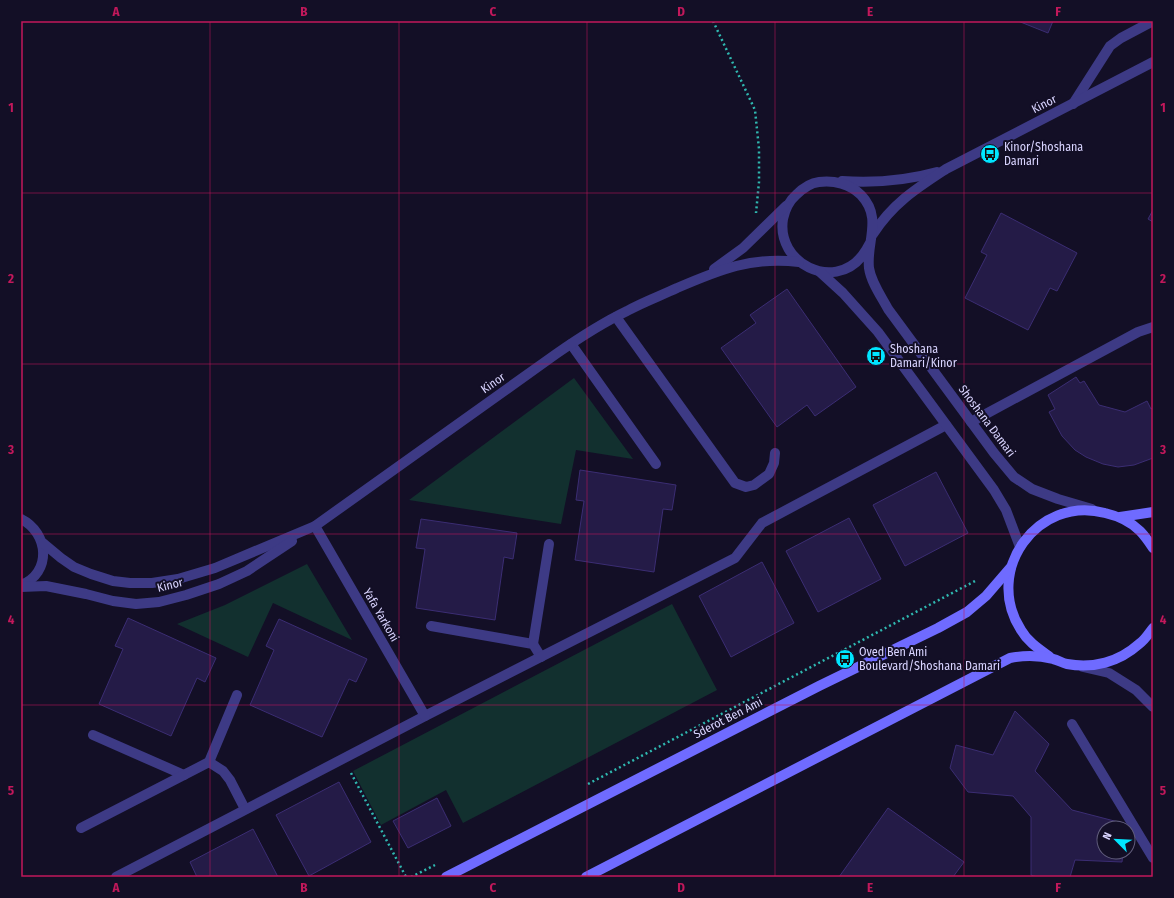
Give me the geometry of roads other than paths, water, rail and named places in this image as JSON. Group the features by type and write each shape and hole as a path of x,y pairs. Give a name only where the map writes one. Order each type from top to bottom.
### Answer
{"main road":[{"name":"Sderot Ben Ami","path":"1053,659 1035,647 1021,630 1012,611 1008,589 1011,567 1020,547 1033,530 1051,518 1072,511 1094,510 1120,517 1140,530 1153,548"},
{"name":"Sderot Ben Ami","path":"1120,517 1153,512"},
{"name":"Sderot Ben Ami","path":"446,877 819,686 938,628 967,612 986,596 1011,567"},
{"name":"Sderot Ben Ami","path":"586,877 1010,658 1028,655 1053,659 1079,666 1102,664 1122,657 1140,644 1153,628"}],"street":[{"path":"1073,104 1110,46 1121,38 1153,21"},
{"name":"Kinor","path":"871,240 883,219 898,203 915,189 946,169 1153,62"},
{"name":"Kinor","path":"834,181 891,181 920,176 946,169"},
{"path":"820,272 835,272 850,266 862,256 871,240 873,228 870,208 861,195 848,186 834,181 818,182 804,188 792,198 784,212 782,227 785,242 793,256 805,266 820,272 843,293 873,327 994,490 1006,510 1020,547"},
{"name":"Kinor","path":"702,277 739,251 789,203"},
{"name":"Shoshana Damari","path":"871,240 868,257 869,270 878,293 888,309 994,453 1014,477 1032,489 1094,510"},
{"name":"Kinor","path":"21,586 46,586 113,601 136,604 159,602 219,584 247,571 313,527 571,344 616,317 702,277 731,266 773,260 800,262"},
{"path":"616,317 735,483 746,487 754,485 770,474 774,463 774,453"},
{"path":"971,422 1138,332 1153,327"},
{"path":"571,344 656,464"},
{"path":"116,877 425,716 735,558 762,524 946,425"},
{"path":"21,519 29,523 37,532 42,543 43,555 40,567 34,576 21,586"},
{"name":"Kinor","path":"42,543 74,567 91,574 113,581 130,583 152,582 178,579 215,568 313,527"},
{"name":"Yafa Yarkoni","path":"313,527 425,716"},
{"path":"541,657 533,644 549,544"},
{"path":"431,626 533,644"},
{"path":"1079,666 1109,673 1136,690 1153,707"},
{"path":"82,828 209,762 237,695"},
{"path":"1072,724 1153,858"},
{"path":"93,735 184,775"},
{"path":"209,762 224,771 245,810"}],"place":[{"name":"Kinor/Shoshana Damari","path":"990,154"},
{"name":"Shoshana Damari/Kinor","path":"876,356"},
{"name":"Oved Ben Ami Boulevard/Shoshana Damari","path":"845,659"}]}
